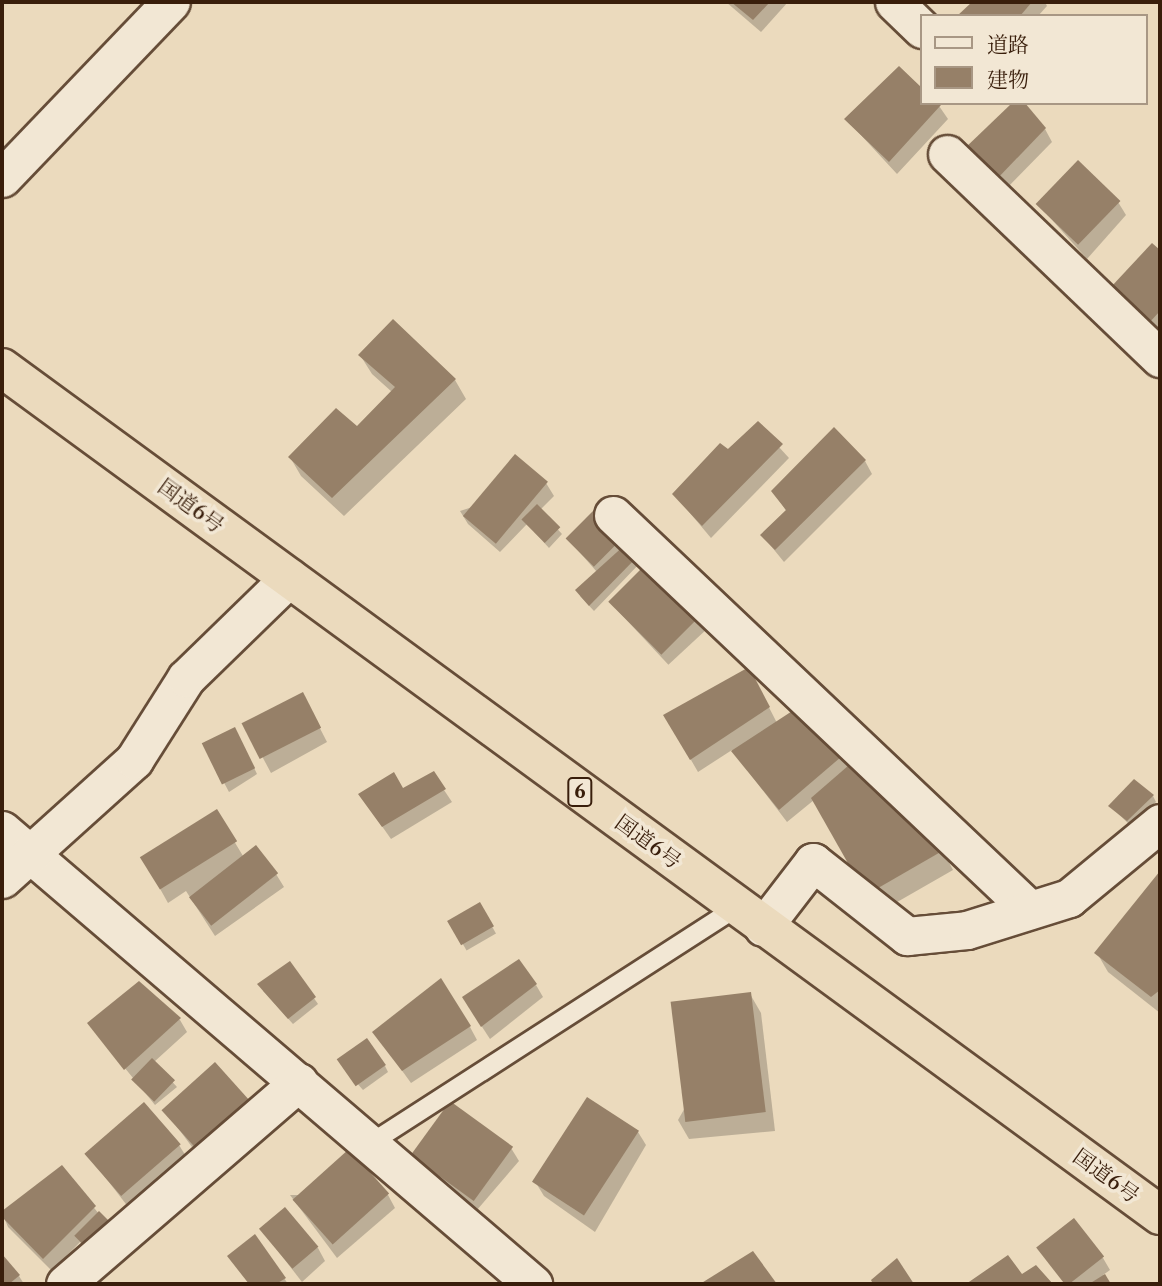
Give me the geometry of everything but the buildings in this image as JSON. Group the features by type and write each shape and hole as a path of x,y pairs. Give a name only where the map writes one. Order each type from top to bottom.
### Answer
{"highway":[{"name":"国道6号","path":"2,368 1160,1215"}],"street":[{"path":"2,178 171,2"},
{"path":"894,2 920,27"},
{"path":"947,154 1160,358"},
{"path":"613,515 1030,910"},
{"path":"2,879 134,760 186,678 289,578"},
{"path":"750,917 813,862 907,936 967,930 1069,898 1160,823"},
{"path":"2,830 371,1143 529,1283"},
{"path":"65,1284 299,1082"}],"lane":[{"path":"371,1143 750,917"}]}
